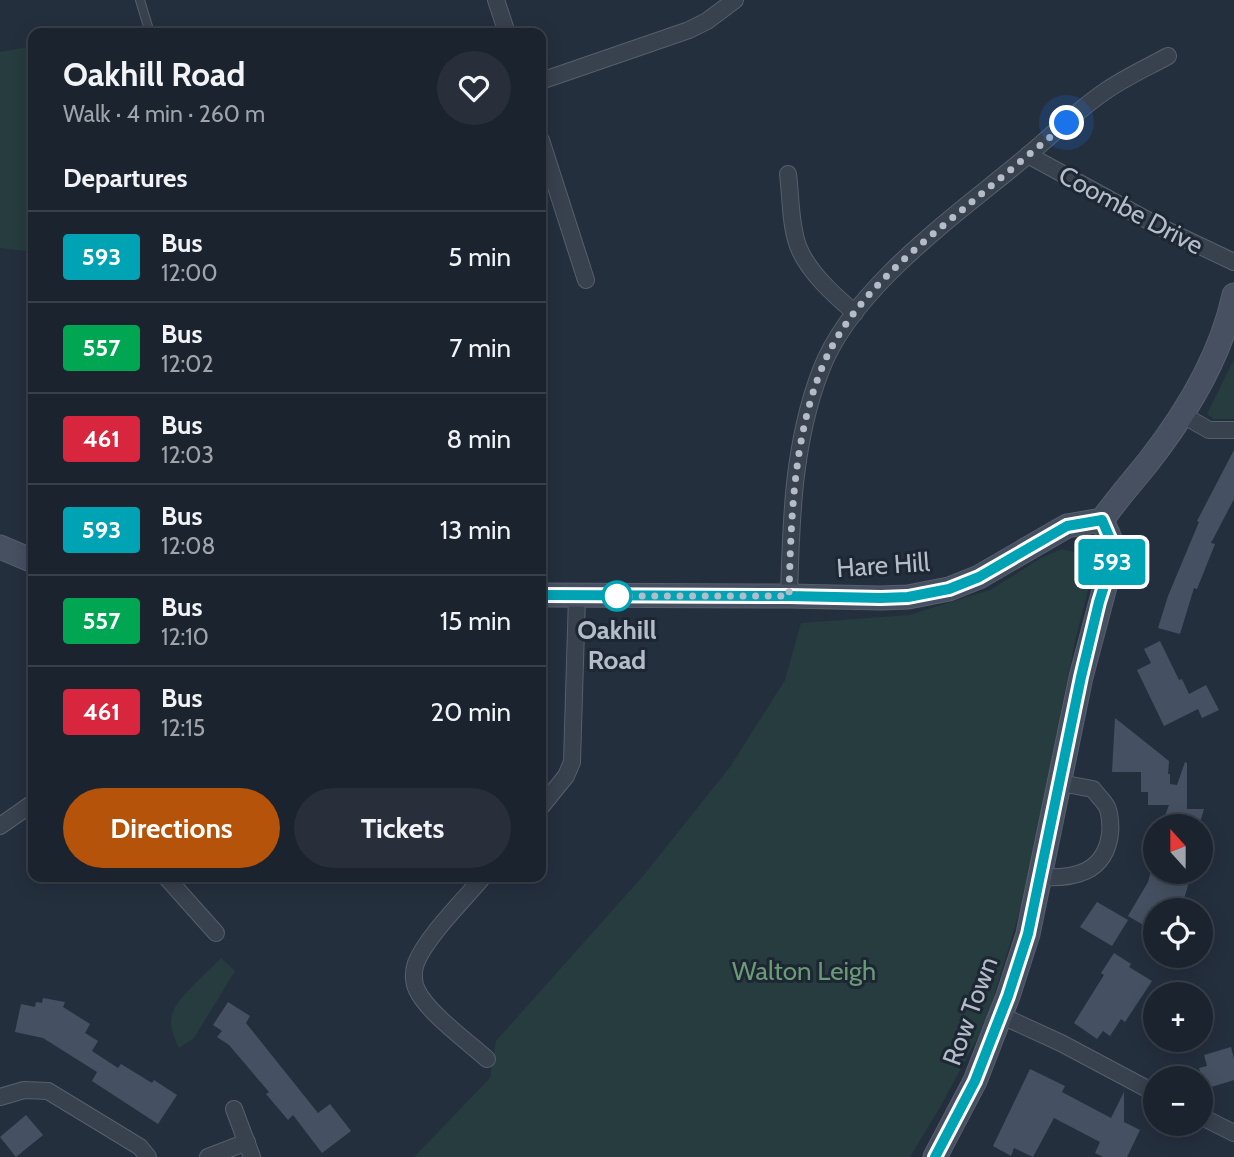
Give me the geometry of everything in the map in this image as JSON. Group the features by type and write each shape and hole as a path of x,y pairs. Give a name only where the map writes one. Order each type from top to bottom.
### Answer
{"street":[{"path":"496,0 505,28"},
{"path":"546,80 689,30 708,21 735,0"},
{"name":"Coombe Drive","path":"789,596 791,511 804,422 822,368 848,321 882,282 936,232 1106,90 1168,56"},
{"name":"Coombe Drive","path":"1028,155 1160,227 1234,262"},
{"path":"546,174 586,280"},
{"path":"788,174 797,242 803,257 837,297 855,313"},
{"path":"1102,520 1175,423 1220,346 1233,300"},
{"path":"1175,423 1209,430 1234,430"},
{"name":"Hare Hill","path":"546,595 908,597 949,589 979,577 1067,526 1102,520"},
{"name":"Row Town","path":"935,1157 975,1081 1028,934 1081,677 1114,548 1102,520"},
{"path":"0,547 28,559"},
{"path":"546,801 566,776 572,762 577,596"},
{"path":"1040,877 1062,879 1081,873 1098,863 1108,849 1110,829 1107,807 1093,789 1060,783"},
{"path":"0,826 28,806"},
{"path":"170,882 216,933"},
{"path":"479,882 426,946 416,962 414,973 416,988 424,1001 487,1059"},
{"path":"1000,1015 1061,1043 1143,1087"},
{"path":"0,1097 23,1090 48,1091 140,1147 148,1157"},
{"path":"208,1157 249,1150 234,1109"},
{"path":"1213,1122 1234,1133"}],"lane":[{"path":"140,0 148,28"}],"green space":[{"path":"28,47 28,251 0,248 0,52"},
{"path":"1234,359 1234,419 1214,419 1207,414"},
{"name":"Walton Leigh","path":"1062,549 1079,553 1087,560 1090,583 1075,641 1025,894 986,1022 910,1157 414,1157 490,1078 496,1041 643,876 730,767 785,680 801,623 909,615 990,590 1041,558"},
{"path":"221,958 235,971 194,1038 179,1048 171,1024 175,1008"}],"building":[{"path":"1234,450 1234,499 1211,543 1215,544 1197,589 1194,588 1180,634 1158,628 1168,596 1199,522 1197,521"},
{"path":"1160,641 1189,694 1206,685 1219,710 1202,718 1198,709 1164,726 1137,670 1151,663 1144,649"},
{"path":"1115,718 1169,761 1170,784 1177,785 1185,762 1187,763 1187,809 1204,809 1203,814 1166,814 1169,805 1148,805 1148,792 1141,792 1141,772 1112,772"},
{"path":"1147,884 1188,884 1184,898 1143,898 1143,925 1128,916"},
{"path":"1097,902 1128,920 1112,946 1080,927"},
{"path":"1114,953 1131,964 1129,967 1152,981 1143,982 1143,995 1125,1022 1121,1019 1110,1036 1103,1031 1097,1039 1074,1023 1104,975 1101,973"},
{"path":"43,998 65,1002 63,1007 90,1024 85,1033 98,1041 92,1051 118,1068 121,1064 177,1095 158,1124 92,1081 97,1072 43,1038 15,1032 21,1004 35,1007 36,1002 42,1003"},
{"path":"228,1002 250,1016 246,1023 318,1113 330,1104 351,1131 322,1153 293,1115 288,1120 266,1094 269,1092 229,1045 217,1037 222,1031 213,1025"},
{"path":"1231,1047 1234,1080 1213,1087 1213,1066 1207,1066 1204,1055"},
{"path":"1030,1069 1065,1086 1062,1092 1111,1118 1124,1092 1124,1122 1140,1130 1127,1157 1103,1157 1095,1153 1100,1142 1054,1118 1033,1157 1014,1148 1011,1156 993,1146"},
{"path":"26,1115 43,1135 16,1157 0,1137"}],"bus line":[{"name":"593","path":"546,595 908,597 949,589 979,577 1067,526 1102,520 1114,548 1081,677 1028,934 1008,996 975,1081 935,1157"}],"place":[{"name":"Oakhill Road","path":"617,596"}],"route":[{"path":"617,596 789,596 791,511 804,422 822,368 848,321 882,282 936,232 1067,123"}]}
